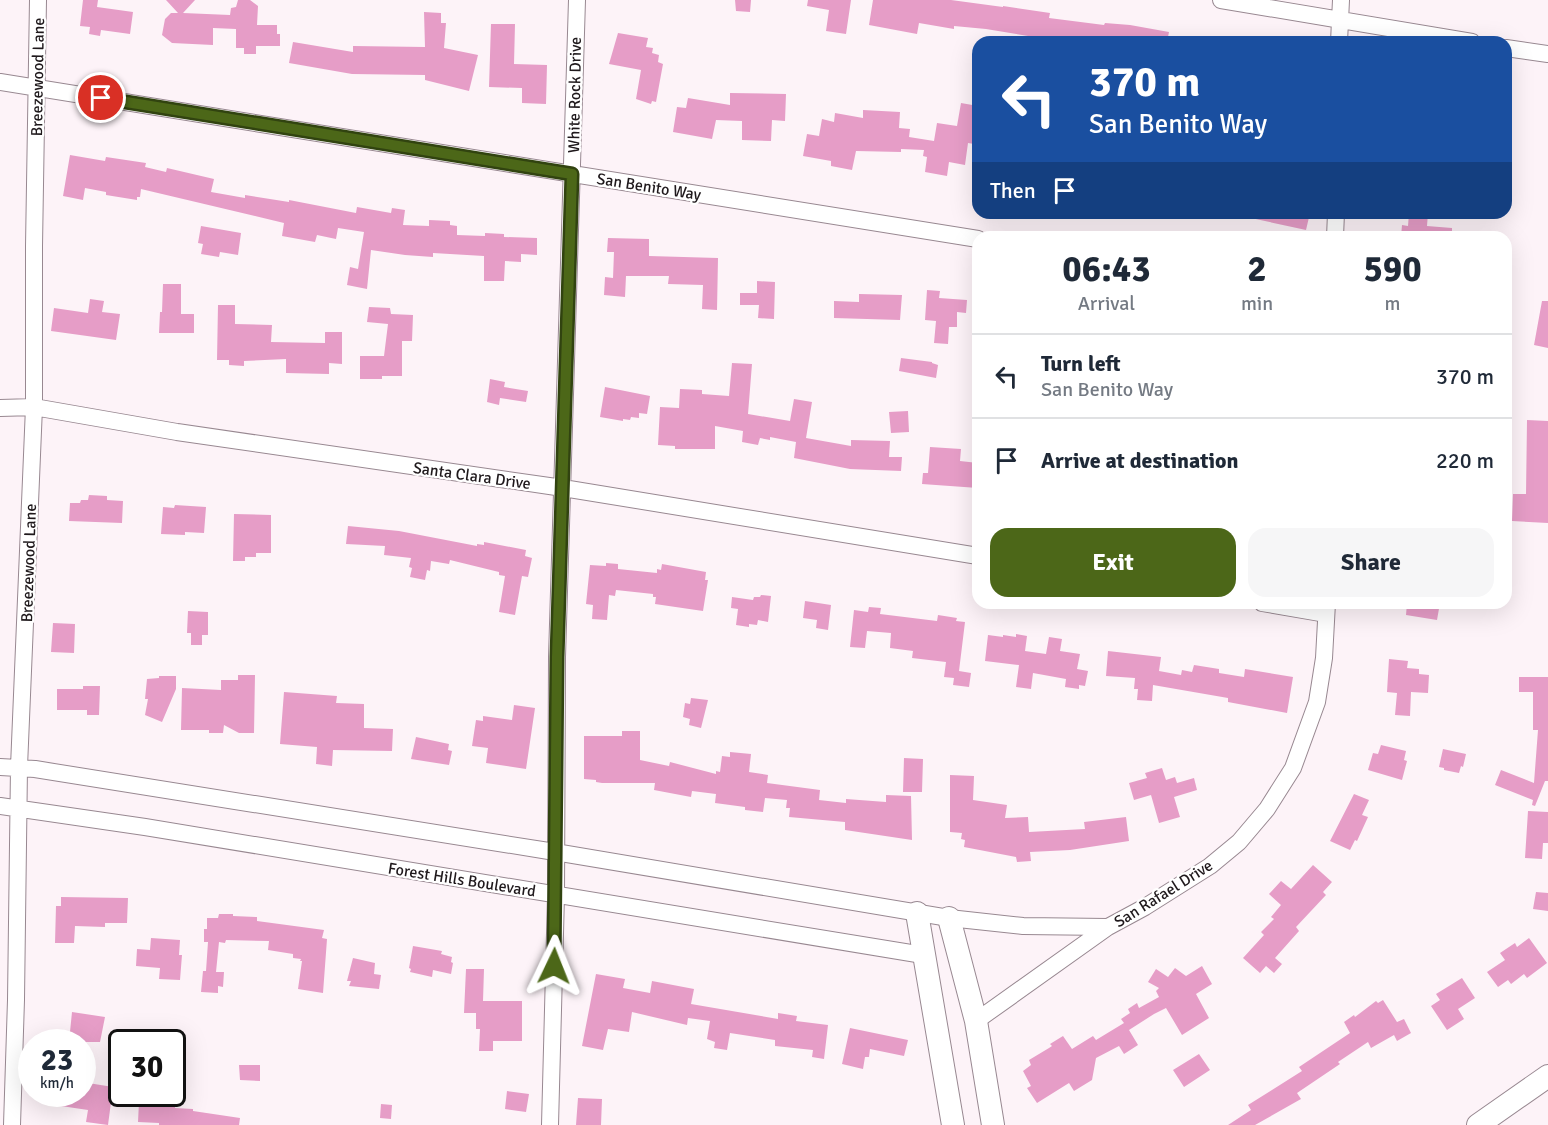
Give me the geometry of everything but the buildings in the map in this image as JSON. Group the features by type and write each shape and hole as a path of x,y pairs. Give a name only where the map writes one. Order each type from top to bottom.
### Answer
{"street":[{"name":"Breezewood Lane","path":"12,1125 20,808 19,767 34,407 38,0"},
{"name":"White Rock Drive","path":"550,1125 556,894 557,657 577,0"},
{"path":"1221,0 1438,36"},
{"path":"1339,36 1341,0"},
{"path":"1512,49 1548,54"},
{"name":"San Benito Way","path":"0,82 972,238"},
{"name":"Santa Clara Drive","path":"0,408 34,407 177,432 563,488 972,555"},
{"name":"San Rafael Drive","path":"976,1021 1108,927 1145,907 1210,866 1239,842 1268,809 1293,768 1317,702 1324,658 1327,609"},
{"path":"0,767 19,767 555,852 917,913 953,1125"},
{"name":"Forest Hills Boulevard","path":"0,806 923,955"},
{"name":"San Rafael Drive","path":"917,913 1023,926 1108,927"},
{"path":"950,918 976,1021 993,1125"},
{"path":"1478,1125 1548,1076"}],"route":[{"path":"101,98 572,174 557,657 554,966"}]}
